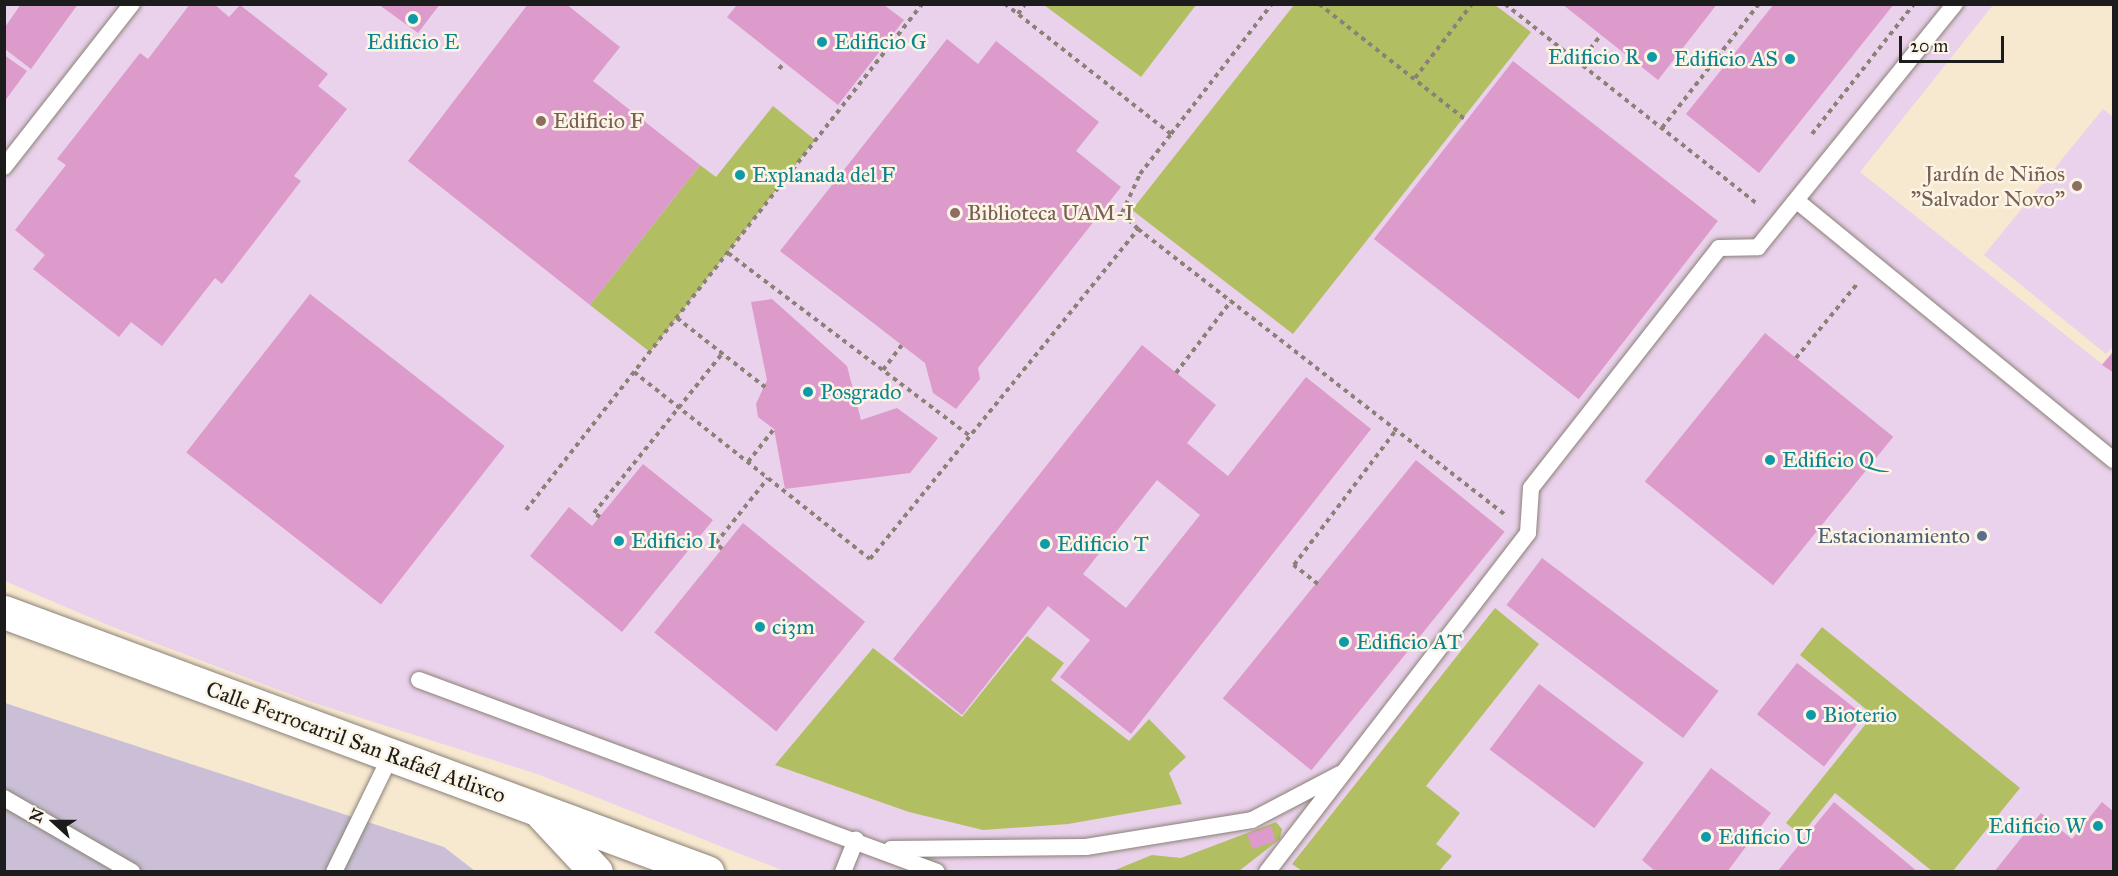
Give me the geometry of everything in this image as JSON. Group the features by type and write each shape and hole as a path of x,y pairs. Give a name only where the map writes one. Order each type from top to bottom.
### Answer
{"main road":[{"name":"Calle Ferrocarril San Rafaél Atlixco","path":"4,612 707,872"},
{"path":"539,810 596,872"}],"lane":[{"path":"4,167 132,4"},
{"path":"1267,872 1528,533 1531,488 1719,248 1758,247 1955,4"},
{"path":"1797,201 2114,460"},
{"path":"419,680 856,840 937,872"},
{"path":"334,872 391,755"},
{"path":"880,849 1075,848 1240,822 1347,771"},
{"path":"4,798 132,872"},
{"path":"843,872 856,840"}],"path":[{"path":"526,510 922,4"},
{"path":"1005,4 1171,134"},
{"path":"1018,14 1025,4"},
{"path":"1319,4 1466,120"},
{"path":"1415,78 1472,4"},
{"path":"1505,4 1779,221"},
{"path":"1662,128 1759,4"},
{"path":"1807,140 1914,4"},
{"path":"1269,5 1140,174 1122,213 1138,229 1528,533"},
{"path":"1579,63 1601,35"},
{"path":"779,69 784,63"},
{"path":"1758,203 1765,194"},
{"path":"634,372 870,559 1138,229"},
{"path":"728,253 971,437"},
{"path":"1796,358 1874,264"},
{"path":"1176,373 1231,301"},
{"path":"677,318 765,387"},
{"path":"883,370 902,345"},
{"path":"600,518 594,513 722,354"},
{"path":"748,462 774,429"},
{"path":"1318,584 1294,565 1397,429"},
{"path":"723,549 716,543 768,478"}],"shaded area":[{"path":"5,5 1993,5 1860,172 2102,364 2113,351 2113,871 784,871 537,774 311,702 110,626 5,581"},
{"name":"Jardín de Niños \"Salvador Novo\"","path":"2103,109 2114,118 2114,346 2106,354 1984,255"},
{"path":"5,703 444,847 475,871 5,872"}],"green space":[{"path":"1044,5 1196,5 1141,77"},
{"path":"1294,5 1495,5 1531,32 1293,334 1132,210"},
{"path":"773,106 815,140 650,352 590,305 700,165 716,177"},
{"path":"1495,608 1539,644 1426,786 1460,813 1436,844 1452,856 1439,871 1302,871 1292,864"},
{"path":"1822,627 2020,788 1953,871 1932,871 1835,793 1801,835 1786,823 1873,715 1800,655"},
{"path":"1027,636 1064,663 1051,680 1129,741 1149,719 1186,757 1169,773 1182,804 1068,824 983,830 909,812 775,765 873,648 962,717"},
{"path":"1276,822 1282,829 1280,839 1239,871 1110,872 1152,855 1181,858"}],"building":[{"path":"21,4 78,4 31,69 5,49 5,27"},
{"path":"190,4 214,4 229,17 240,5 328,74 318,86 347,109 294,176 301,181 222,284 215,278 162,346 131,322 119,337 33,269 45,255 15,230 66,165 57,159 140,53 148,59"},
{"name":"Edificio E","path":"378,4 440,4 418,33"},
{"name":"Edificio F","path":"528,4 566,4 620,47 593,81 700,165 590,305 408,161"},
{"name":"Edificio R","path":"1562,4 1717,4 1658,80"},
{"name":"Edificio AS","path":"1774,4 1894,4 1759,173 1686,114"},
{"name":"Edificio G","path":"737,5 884,5 904,20 838,105 727,17"},
{"name":"Biblioteca UAM-I","path":"947,39 978,64 996,41 1099,122 1076,151 1121,187 978,368 980,379 956,409 933,393 925,363 780,251"},
{"path":"4,55 27,71 4,102"},
{"path":"1513,61 1718,221 1579,399 1374,239"},
{"path":"310,294 505,446 381,604 186,452"},
{"name":"Posgrado","path":"772,299 847,366 861,420 897,408 938,438 910,473 785,489 774,429 758,417 756,404 767,380 751,302"},
{"name":"Edificio Q","path":"1765,333 1893,437 1773,585 1645,481"},
{"name":"Edificio T","path":"1142,345 1216,405 1187,443 1228,476 1306,377 1371,429 1131,734 1060,677 1090,640 1048,606 962,715 893,659","holes":["1157,480 1200,515 1126,608 1083,574"]},
{"path":"2114,351 2114,373 2102,365"},
{"name":"Edificio AT","path":"1416,460 1505,532 1311,770 1223,699"},
{"name":"Edificio I","path":"643,464 713,520 622,632 530,556 569,507 592,526"},
{"name":"ci3m","path":"743,523 865,622 776,731 654,633"},
{"path":"1542,558 1718,691 1683,738 1506,605"},
{"name":"Bioterio","path":"1797,663 1864,715 1824,767 1757,714"},
{"path":"1539,684 1644,763 1594,828 1490,749"},
{"name":"Edificio U","path":"1711,768 1771,813 1727,872 1656,872 1642,860"},
{"path":"1834,802 1918,872 1777,872"},
{"name":"Edificio W","path":"2102,802 2114,812 2114,872 1994,872 2041,813 2072,839"},
{"path":"1271,826 1276,841 1252,849 1247,834"}],"place":[{"name":"Edificio E","path":"413,19"},
{"name":"Edificio G","path":"822,42"},
{"name":"Edificio R","path":"1652,57"},
{"name":"Edificio AS","path":"1790,59"},
{"name":"Edificio F","path":"541,121"},
{"name":"Explanada del F","path":"740,175"},
{"name":"Jardín de Niños \"Salvador Novo\"","path":"2077,186"},
{"name":"Biblioteca UAM-I","path":"955,213"},
{"name":"Posgrado","path":"808,392"},
{"name":"Edificio Q","path":"1770,460"},
{"name":"Estacionamiento","path":"1982,536"},
{"name":"Edificio I","path":"619,541"},
{"name":"Edificio T","path":"1045,544"},
{"name":"ci3m","path":"760,627"},
{"name":"Edificio AT","path":"1344,642"},
{"name":"Bioterio","path":"1811,715"},
{"name":"Edificio W","path":"2098,826"},
{"name":"Edificio U","path":"1706,837"}]}
